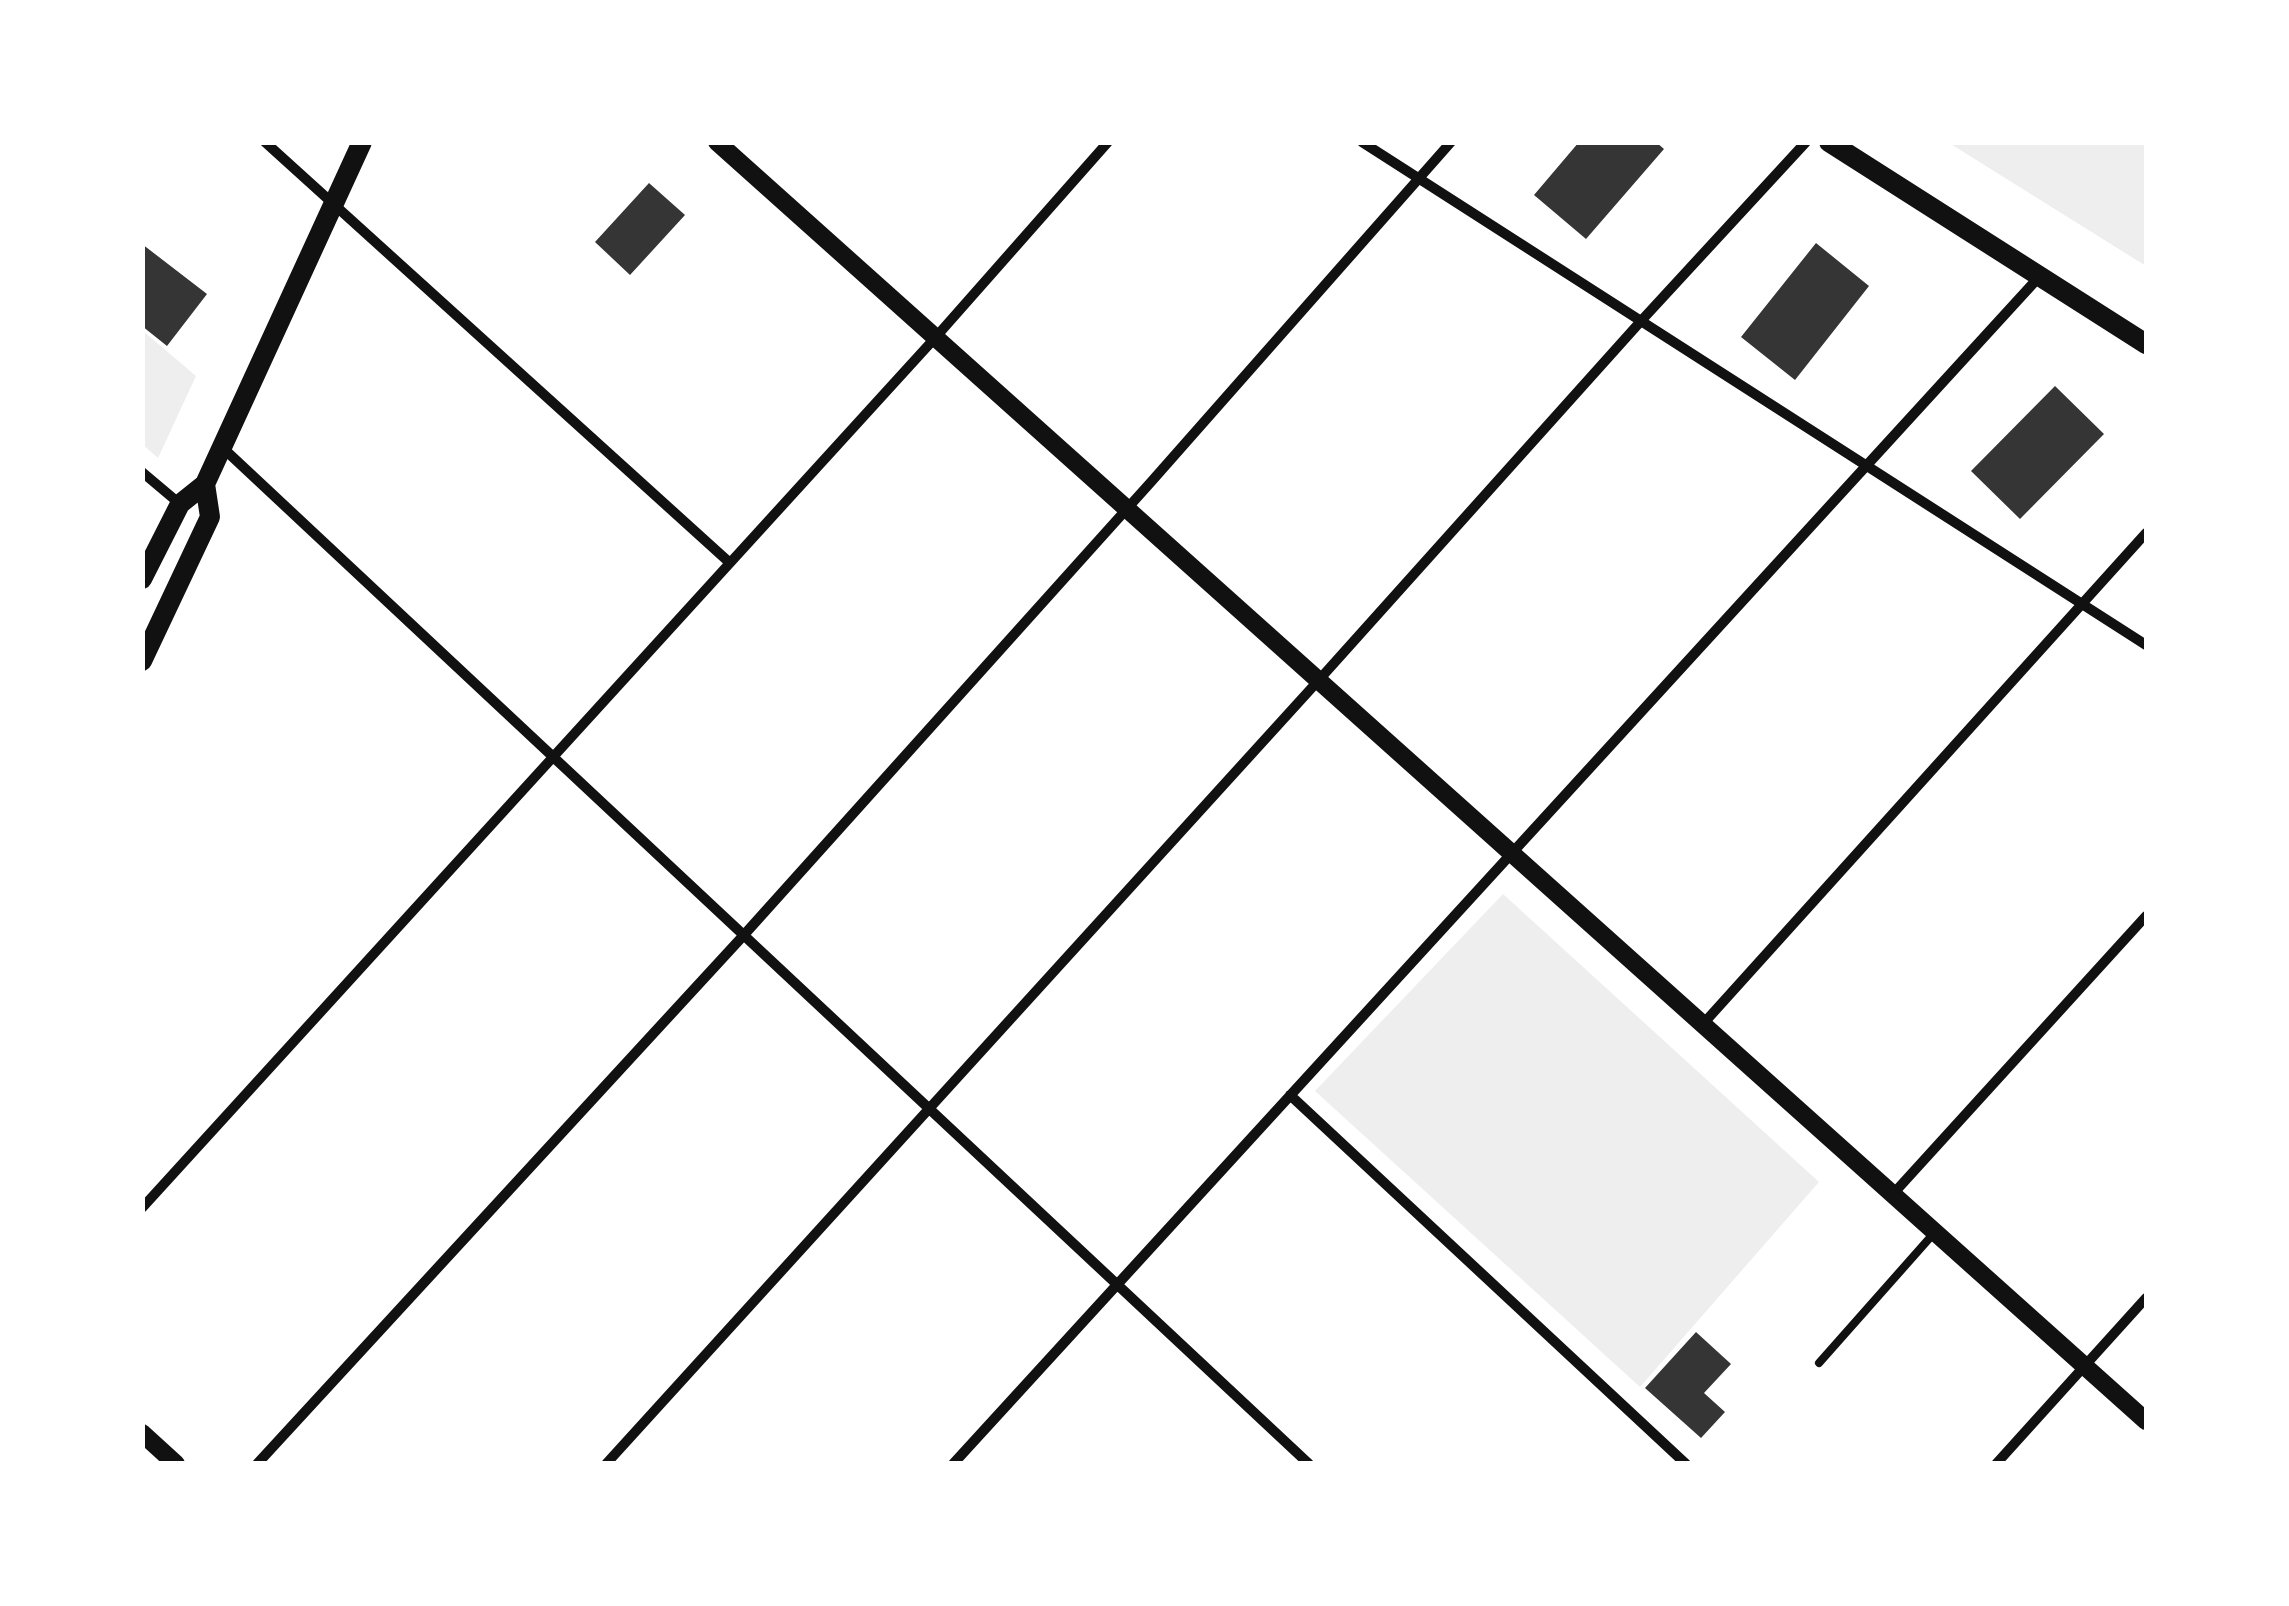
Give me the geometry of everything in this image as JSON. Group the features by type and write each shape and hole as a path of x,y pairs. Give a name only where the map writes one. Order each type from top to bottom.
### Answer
{"main road":[{"path":"142,578 180,504 205,484 362,142"},
{"path":"1829,142 2146,344"},
{"path":"142,661 210,517 205,484"}],"street":[{"path":"265,142 730,563"},
{"path":"716,142 2146,1421"},
{"path":"142,1208 935,338 1108,142"},
{"path":"1362,142 2146,644"},
{"path":"257,1464 743,936 1127,510 1451,142"},
{"path":"606,1464 1806,142"},
{"path":"953,1464 2040,276"},
{"path":"223,448 1309,1464"},
{"path":"142,472 180,504"},
{"path":"1704,1024 2146,533"},
{"path":"1892,1194 2146,916"},
{"path":"1290,1095 1686,1464"},
{"path":"1996,1464 2146,1298"},
{"path":"145,1439 176,1464"}],"lane":[{"path":"1819,1362 1935,1232"}],"shaded area":[{"path":"1949,143 2146,143 2146,266"},
{"path":"143,331 196,376 158,458 143,445"},
{"path":"1503,894 1819,1182 1640,1387 1315,1091"}],"building":[{"path":"1579,142 1656,142 1664,149 1586,239 1534,195"},
{"path":"649,183 685,215 630,275 595,242"},
{"path":"1816,243 1869,286 1795,380 1741,337"},
{"path":"142,244 207,294 167,346 142,326"},
{"path":"2055,386 2104,434 2020,519 1971,471"},
{"path":"1696,1332 1731,1364 1704,1393 1725,1412 1701,1438 1645,1388"}]}
